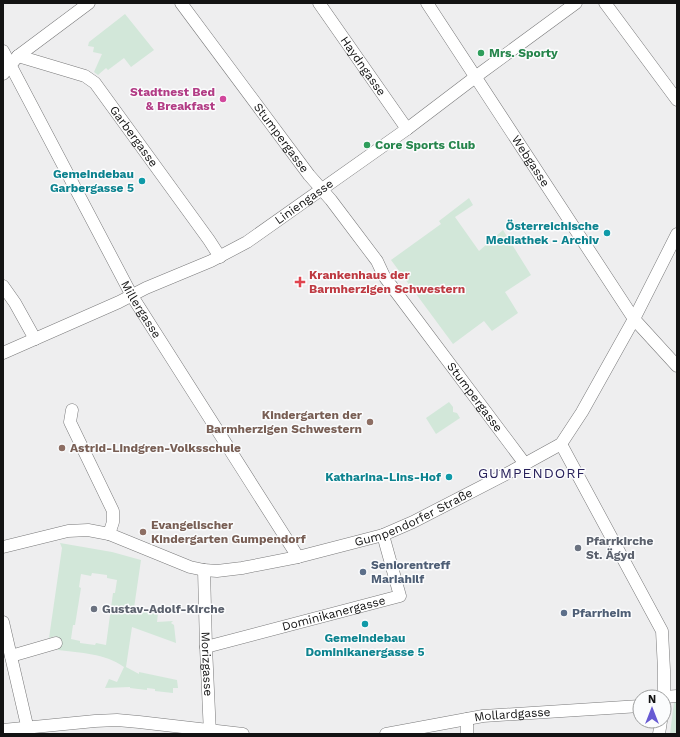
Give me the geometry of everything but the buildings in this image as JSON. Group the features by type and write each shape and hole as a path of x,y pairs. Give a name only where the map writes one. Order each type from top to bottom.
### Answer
{"street":[{"path":"10,65 89,3"},
{"name":"Stumpergasse","path":"181,3 321,190 331,200 377,261 383,274 525,464"},
{"name":"Haydngasse","path":"319,3 407,129"},
{"name":"Webgasse","path":"427,3 634,319 677,366"},
{"name":"Liniengasse","path":"3,353 132,296 146,288 220,257 247,242 407,129 576,3"},
{"path":"605,3 677,100"},
{"name":"Millergasse","path":"3,51 132,296 298,557"},
{"name":"Garbergasse","path":"10,65 85,76 95,83 220,257"},
{"name":"Gumpendorfer Straße","path":"3,547 68,531 88,530 109,534 190,567 204,570 236,569 298,557 383,535 413,522 561,444 582,412 634,319 677,237"},
{"path":"3,286 15,303 35,340"},
{"path":"72,410 70,422 113,511 113,522 109,534"},
{"path":"561,444 662,631 664,689"},
{"name":"Dominikanergasse","path":"206,647 400,596 383,535"},
{"name":"Morizgasse","path":"204,570 210,732"},
{"path":"3,622 29,731"},
{"path":"12,656 56,643"},
{"name":"Mollardgasse","path":"386,734 467,719 508,714 632,706"},
{"path":"467,719 468,734"},
{"path":"3,730 29,731 95,720 117,720 210,732 243,734"}],"green space":[{"path":"125,14 154,50 131,67 124,58 108,70 106,68 98,75 94,72 102,54 93,52 94,47 88,46 89,42"},
{"path":"469,198 473,205 455,217 479,251 503,230 531,275 505,292 518,313 492,331 484,321 453,344 391,260 441,224 439,221"},
{"path":"449,402 453,407 453,412 457,413 460,418 436,434 426,418"},
{"path":"60,543 112,552 141,560 134,608 158,613 157,622 173,621 171,623 174,625 176,643 132,627 126,667 139,674 139,672 177,680 178,688 173,688 173,693 155,691 155,689 147,688 147,690 130,687 105,688 109,679 117,682 124,667 116,662 100,656 58,650 56,636 49,638 62,548","holes":["92,573 107,575 107,578 117,580 115,593 113,593 106,645 96,643 95,645 80,643 80,641 71,639 73,625 75,625 81,588 79,587 81,574 91,576"]},
{"path":"677,701 677,734 670,734 671,729 672,729 674,702"}],"place":[{"name":"Mrs. Sporty","path":"481,53"},
{"name":"Stadtnest Bed & Breakfast","path":"223,99"},
{"name":"Core Sports Club","path":"367,145"},
{"name":"Gemeindebau Garbergasse 5","path":"142,181"},
{"name":"Österreichische Mediathek - Archiv","path":"607,233"},
{"name":"Krankenhaus der Barmherzigen Schwestern","path":"300,282"},
{"name":"Kindergarten der Barmherzigen Schwestern","path":"370,422"},
{"name":"Astrid-Lindgren-Volksschule","path":"62,448"},
{"name":"Katharina-Lins-Hof","path":"449,477"},
{"name":"Evangelischer Kindergarten Gumpendorf","path":"143,532"},
{"name":"Pfarrkirche St. Ägyd","path":"578,548"},
{"name":"Seniorentreff Mariahilf","path":"363,572"},
{"name":"Gustav-Adolf-Kirche","path":"94,609"},
{"name":"Pfarrheim","path":"564,613"},
{"name":"Gemeindebau Dominikanergasse 5","path":"365,624"}],"district":[{"name":"GUMPENDORF","path":"532,473"}]}
